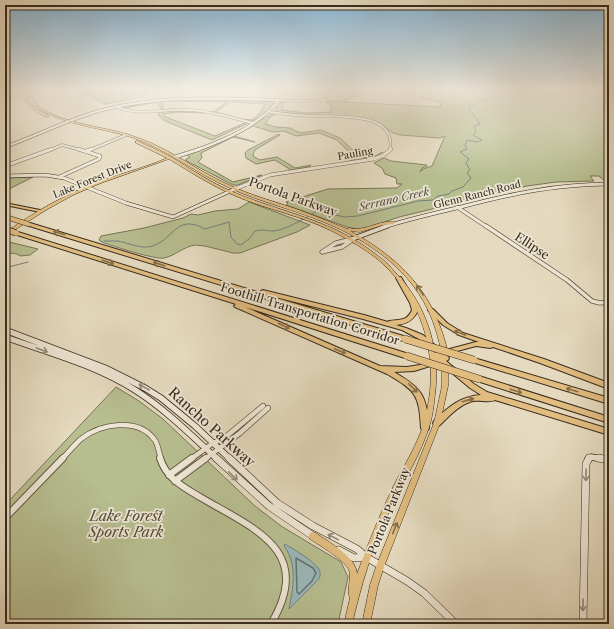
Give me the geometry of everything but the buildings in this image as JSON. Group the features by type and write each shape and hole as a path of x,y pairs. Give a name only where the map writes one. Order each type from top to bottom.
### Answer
{"highway":[{"path":"5,204 37,210"},
{"name":"Foothill Transportation Corridor","path":"7,218 609,401"},
{"name":"Foothill Transportation Corridor","path":"5,230 609,420"},
{"path":"196,275 364,317 397,323 412,317 414,313 414,306 399,278"},
{"path":"210,294 380,368 408,383 416,390 424,407 425,428"},
{"path":"431,310 445,324 454,330 609,386"},
{"path":"364,317 416,334 432,347 441,358 472,386 485,394 507,402 609,432"},
{"path":"380,368 409,371 468,346 486,345 562,369"},
{"path":"437,423 457,404 469,399 484,398 507,402"}],"main road":[{"name":"Portola Parkway","path":"55,118 123,135 151,144 235,189 328,222 383,252 405,271 421,291 440,331 441,358 445,386 437,423 381,564 366,624"},
{"name":"Portola Parkway","path":"61,118 70,122"},
{"path":"5,148 79,118"},
{"path":"5,148 81,118"},
{"name":"Lake Forest Drive","path":"5,230 37,210 86,187 122,172 164,159 169,159 215,142 260,118"},
{"name":"Portola Parkway","path":"123,135 230,192 309,220 352,239 376,256 412,293 423,316 432,347"},
{"path":"12,146 28,138"},
{"name":"Pauling","path":"5,176 39,175 59,177 126,203 173,217 235,189"},
{"name":"Glenn Ranch Road","path":"352,239 393,223 537,188 577,184 609,184"},
{"name":"Lake Forest Drive","path":"5,235 37,210"},
{"path":"328,222 357,231 386,222 393,223"},
{"name":"Rancho Parkway","path":"5,330 107,368 161,398 213,443 277,503 313,526 357,549 366,557 381,564 424,593 456,624"},
{"name":"Rancho Parkway","path":"5,337 90,368 122,383 150,400 171,416 245,488 272,510 313,536 354,558 366,557"},
{"name":"Portola Parkway","path":"348,624 366,557 390,501 425,428 430,412 441,358"},
{"path":"583,624 586,464 587,460 591,457 609,460"},
{"path":"313,536 336,554 348,560 353,570 353,602"}],"street":[{"path":"230,118 253,123"},
{"name":"Pauling","path":"235,189 258,179 276,174 374,159 384,155 391,149 388,131 382,125 360,118"},
{"path":"84,150 123,135"},
{"path":"5,166 62,145 84,150 99,156 100,158 59,177"},
{"name":"Ellipse","path":"456,207 567,280 596,302 609,302"},
{"path":"352,239 350,242 329,251 322,252 325,248 344,240 352,239"},
{"path":"169,475 213,443 223,439 266,407 218,448 175,481"},
{"path":"5,518 71,447 90,433 105,428 126,425 137,427 146,431 155,439 163,467 175,481 261,533 278,550 286,570 286,584 284,598 271,624"}],"green space":[{"path":"162,118 169,118 215,136 245,122 248,123 212,140 165,121"},
{"path":"257,118 251,121 241,119 252,120"},
{"path":"264,118 269,118 265,124 276,127 290,128 300,133 321,130 340,138 361,158 376,156 346,162 356,159 337,140 319,133 296,136 284,131 273,132 253,126 234,136 255,142 233,137 201,153 202,158 198,162 233,182 262,175 238,185 233,185 185,160 190,157 187,155 224,140"},
{"path":"360,118 609,118 609,181 605,181 599,176 590,176 594,181 556,182 527,186 399,217 363,229 350,228 286,205 288,203 286,202 328,189 397,188 402,184 397,184 396,178 385,174 382,168 374,163 384,158 391,161 427,165 422,168 420,172 423,169 432,166 445,136 440,138 400,135 393,133 379,123"},
{"path":"279,134 280,135 255,150 253,154 254,157 260,160 277,157 295,168 311,165 309,167 291,170 275,160 256,164 246,158 245,153 248,150"},
{"path":"33,177 5,191 5,181 9,178"},
{"path":"249,202 310,225 297,232 240,253 233,253 196,245 187,247 168,257 159,258 124,249 99,240 101,236 144,228 183,218 191,214 198,215 215,211 238,209"},
{"path":"5,241 38,249 30,255 20,256 13,253 5,255"},
{"name":"Lake Forest Sports Park","path":"116,387 139,401 163,419 255,506 281,526 341,562 348,577 338,624 5,624 5,505"}],"water":[{"path":"285,544 315,565 320,572 320,577 317,581 289,609 293,584 293,568 284,546"}],"waterway":[{"name":"Serrano Creek","path":"104,241 117,241 140,247 148,247 164,240 180,226 187,224 205,229 229,222 231,237 237,244 241,245 250,238 255,231 279,230 296,223 317,211 345,217 358,216 418,201 433,200 438,196 449,194 452,191 463,187 471,178 467,173 470,170 466,163 469,159 460,152 467,149 465,146 467,140 477,142 482,140 473,135 476,131 474,126 480,124 476,118"},
{"name":"Serrano Creek","path":"5,268 28,262"}]}
